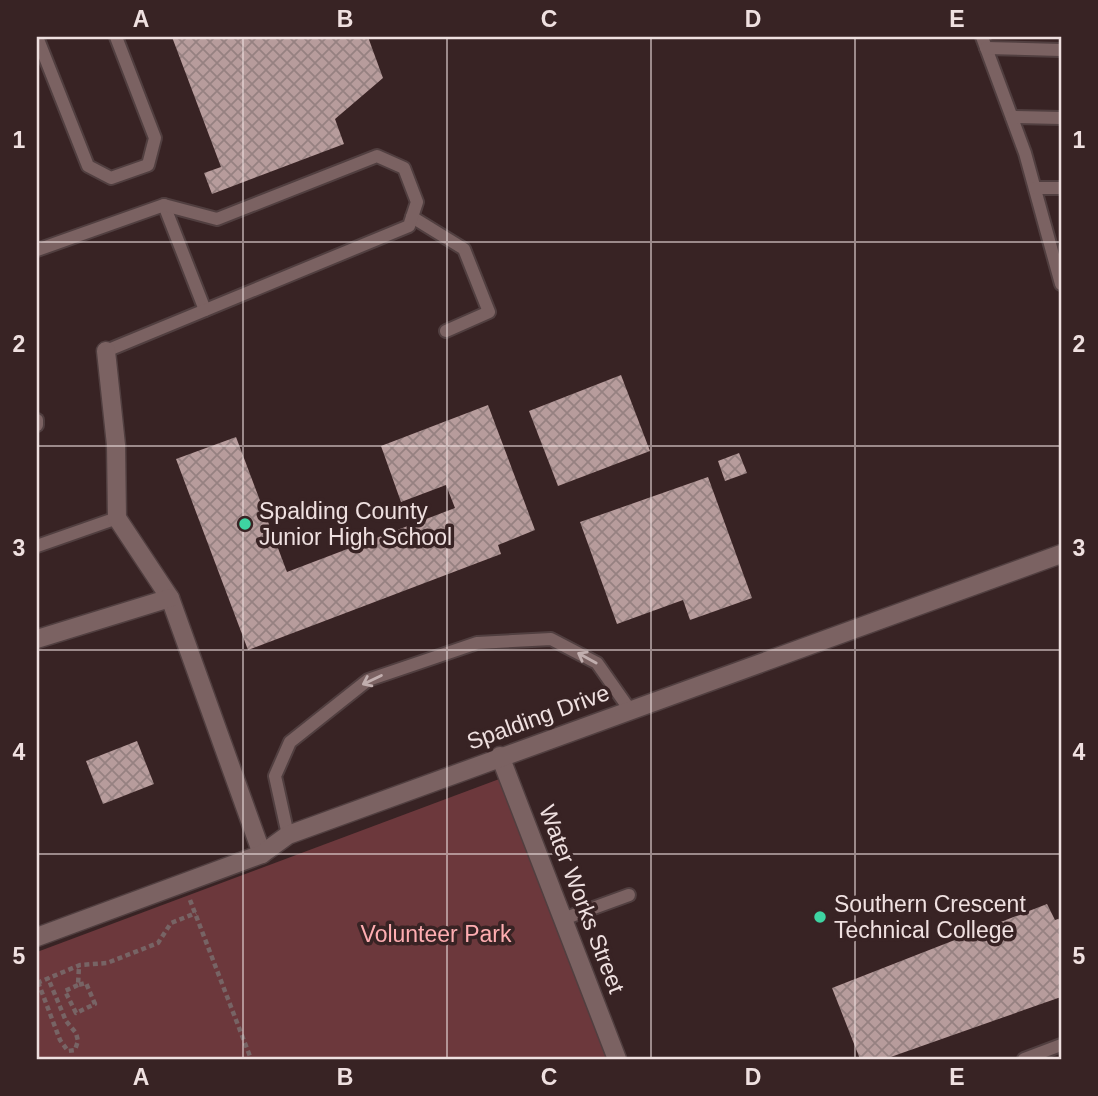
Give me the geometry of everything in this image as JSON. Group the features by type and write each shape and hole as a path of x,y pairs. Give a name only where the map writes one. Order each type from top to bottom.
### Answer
{"street":[{"path":"106,351 116,445 117,518 170,598 262,854"},
{"name":"Spalding Drive","path":"37,937 262,854 288,835 1061,554"},
{"path":"37,639 170,598"},
{"name":"Water Works Street","path":"500,757 617,1059"}],"lane":[{"path":"37,37 88,166 111,178 148,164 155,138 116,37"},
{"path":"1061,50 984,42 1035,188 1058,262 1061,284"},
{"path":"1012,117 1061,118"},
{"path":"37,250 164,205 217,219 377,156 404,168 417,202 409,226 106,351"},
{"path":"1035,188 1061,188"},
{"path":"164,205 205,310"},
{"path":"412,217 464,249 489,312 446,331"},
{"path":"37,546 117,518"},
{"path":"288,835 275,776 290,743 368,680 477,643 551,639 597,663 630,710"},
{"path":"563,919 629,895"},
{"path":"1024,1059 1061,1045"}],"path":[{"path":"184,883 251,1059"},
{"path":"48,978 61,1009 76,1033 78,1041 75,1051 68,1051 60,1040 38,983 48,978 80,965 107,963 158,943 171,923 196,913"},
{"path":"78,985 76,978 80,965"},
{"path":"86,983 95,1004 76,1013 65,990 78,985 86,983"},
{"path":"61,1009 70,1005"}],"green space":[{"name":"Volunteer Park","path":"510,775 616,1059 37,1059 37,952"}],"building":[{"path":"172,37 368,37 383,78 335,119 344,144 212,194 204,173 221,167"},
{"path":"621,375 650,451 558,486 529,411"},
{"path":"488,405 535,530 498,545 501,554 248,650 176,459 236,437 287,572 455,508 446,485 401,502 381,446"},
{"path":"739,453 747,473 725,481 718,461"},
{"path":"708,477 752,598 690,620 683,600 617,624 580,522"},
{"path":"137,741 154,784 103,804 86,761"},
{"path":"1047,904 1055,920 1061,918 1061,997 885,1059 860,1059 832,988"}],"place":[{"name":"Spalding County Junior High School","path":"245,524"},
{"name":"Southern Crescent Technical College","path":"820,917"}]}
